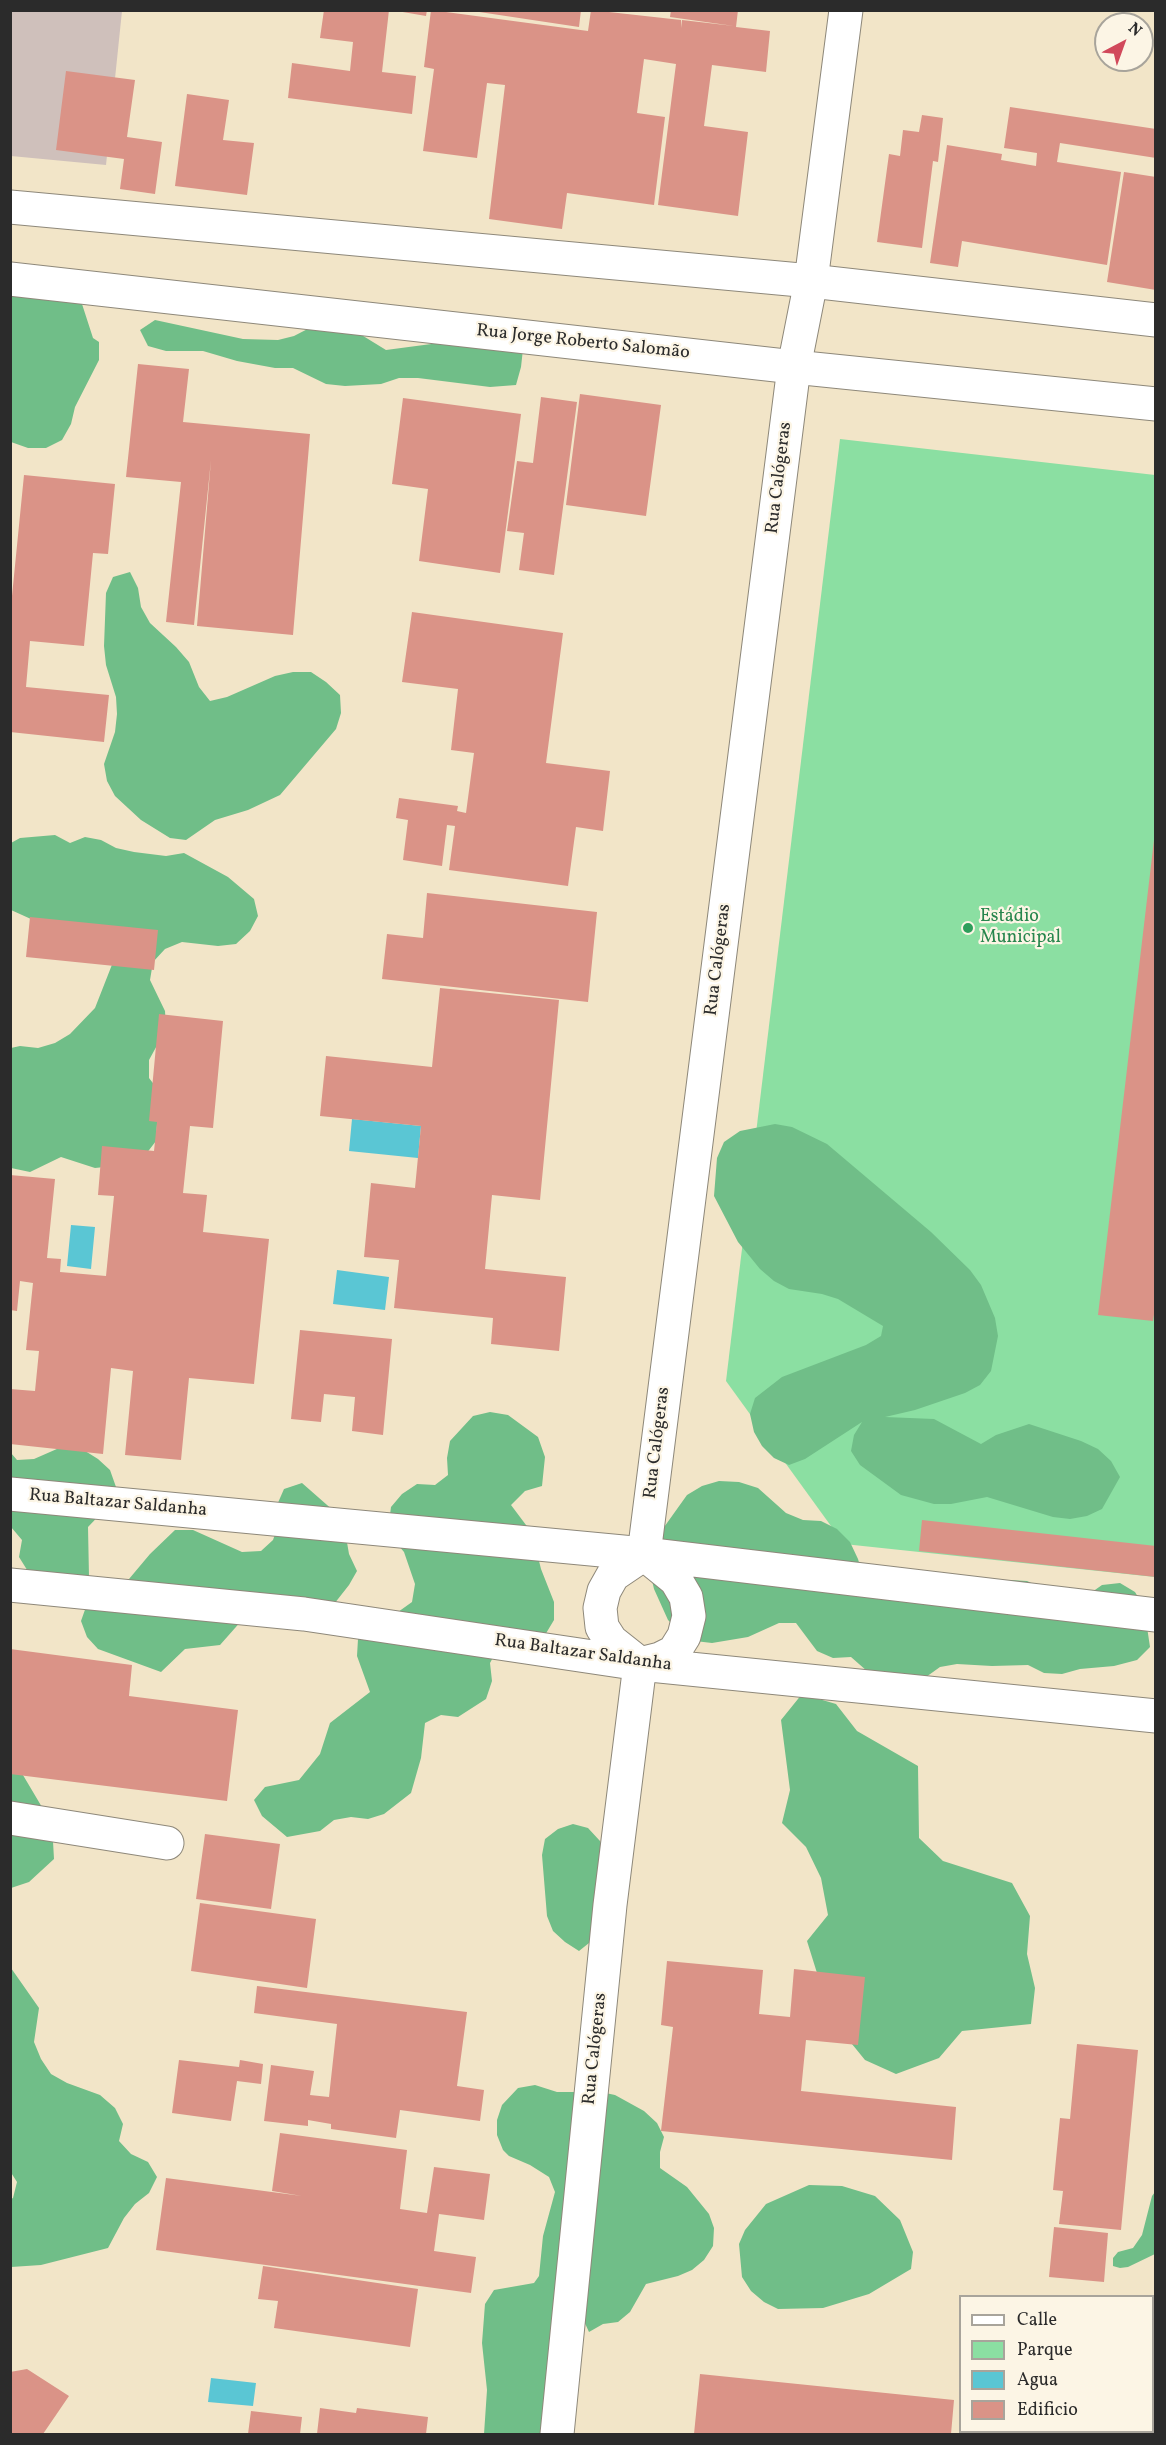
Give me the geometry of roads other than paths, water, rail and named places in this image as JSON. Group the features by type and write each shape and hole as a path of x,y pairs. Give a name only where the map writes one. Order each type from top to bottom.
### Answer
{"main road":[{"name":"Rua Calógeras","path":"644,1554 794,367 812,281 846,10"},
{"path":"10,207 812,281 1155,320"},
{"name":"Rua Jorge Roberto Salomão","path":"10,279 794,367 1155,404"},
{"name":"Rua Baltazar Saldanha","path":"10,1494 644,1554 1155,1615"},
{"path":"644,1554 676,1580 686,1597 689,1616 684,1635 674,1652 660,1659 640,1664 611,1641 602,1627 600,1608 604,1591 613,1575 644,1554"},
{"name":"Rua Baltazar Saldanha","path":"10,1585 304,1614 640,1664 1155,1716"},
{"name":"Rua Calógeras","path":"557,2434 610,1905 640,1664"},
{"path":"10,1818 167,1843"}],"water":[{"path":"352,1119 421,1126 418,1158 349,1151"},
{"path":"71,1225 95,1227 91,1269 67,1266"},
{"path":"337,1270 389,1277 385,1310 333,1304"},
{"path":"211,2378 256,2383 253,2406 208,2402"}],"place":[{"name":"Estádio Municipal","path":"968,928"}]}
